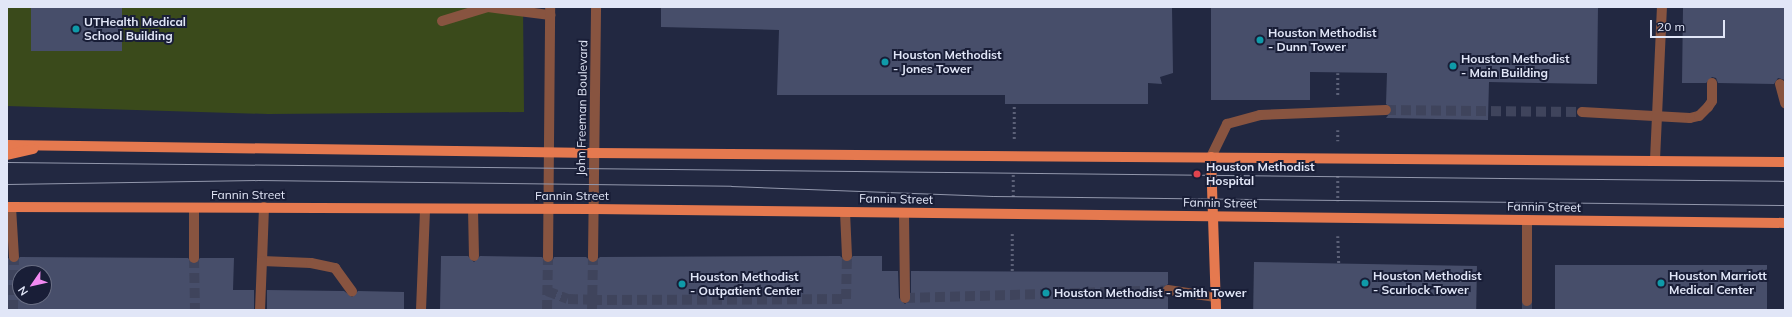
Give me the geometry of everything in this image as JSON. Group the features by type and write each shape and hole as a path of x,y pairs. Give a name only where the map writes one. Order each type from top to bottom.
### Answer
{"main road":[{"path":"7,145 594,153 1785,162"},
{"path":"7,156 44,145"},
{"path":"1211,157 1215,217 1216,310"},
{"name":"Fannin Street","path":"9,207 594,209 1785,223"}],"street":[{"path":"442,21 488,7 550,11 548,257"},
{"name":"John Freeman Boulevard","path":"593,257 596,7"},
{"path":"1655,160 1662,7"},
{"path":"1582,112 1690,118 1699,116 1712,101 1712,83"},
{"path":"1780,84 1785,103"},
{"path":"1211,157 1227,124 1260,115 1386,110"},
{"path":"9,207 14,257"},
{"path":"260,310 264,207"},
{"path":"194,208 194,258"},
{"path":"421,310 425,209"},
{"path":"473,209 474,256"},
{"path":"846,212 848,256"},
{"path":"904,213 905,298"},
{"path":"1527,220 1527,301"},
{"path":"262,260 311,263 335,268 352,291"},
{"path":"1168,290 1215,297"}],"path":[{"path":"1014,104 1014,144"},
{"path":"1013,168 1013,200"},
{"path":"1012,224 1012,271"}],"green space":[{"path":"7,7 523,7 524,112 268,114 7,106"}],"building":[{"name":"UTHealth Medical School Building","path":"31,7 122,7 122,51 31,51"},
{"path":"661,7 1172,7 1173,73 1160,77 1162,84 1148,83 1148,104 1005,104 1005,95 777,95 779,30 661,27"},
{"name":"Houston Methodist - Main Building","path":"1211,7 1598,7 1597,84 1489,82 1488,120 1386,118 1392,110 1386,104 1387,73 1310,72 1310,100 1211,100"},
{"path":"1683,7 1785,7 1785,80 1778,78 1774,84 1718,83 1716,78 1712,77 1706,83 1682,83"},
{"name":"Houston Methodist - Outpatient Center","path":"441,256 468,256 474,262 480,256 542,257 548,263 552,262 554,257 586,257 593,263 600,257 840,256 847,262 853,256 882,256 882,271 898,271 899,298 905,304 911,298 911,271 1168,272 1168,284 1162,289 1164,295 1168,297 1168,310 440,310"},
{"path":"7,257 14,263 20,257 188,258 194,264 200,258 234,258 233,290 254,290 254,310 7,310"},
{"name":"Houston Methodist - Scurlock Tower","path":"1254,262 1477,266 1476,310 1253,310"},
{"name":"Houston Marriott Medical Center","path":"1555,265 1767,265 1767,310 1555,310"},
{"path":"267,290 344,291 352,297 358,291 404,292 404,310 267,310"}],"tunnel":[{"path":"1386,110 1582,112"},
{"path":"547,291 568,299 592,300 846,299 847,256"},
{"path":"13,310 14,257"},
{"path":"547,310 548,257"},
{"path":"592,310 593,257"},
{"path":"194,258 195,310"},
{"path":"905,298 1168,290"},
{"path":"1527,301 1527,310"}],"tram line":[{"path":"7,162 1785,181"},
{"path":"7,184 258,180 731,186 993,196 1785,205"}],"place":[{"name":"UTHealth Medical School Building","path":"76,29"},
{"name":"Houston Methodist - Dunn Tower","path":"1260,40"},
{"name":"Houston Methodist - Jones Tower","path":"885,62"},
{"name":"Houston Methodist - Main Building","path":"1453,66"},
{"name":"Houston Methodist Hospital","path":"1197,174"},
{"name":"Houston Methodist - Scurlock Tower","path":"1365,283"},
{"name":"Houston Marriott Medical Center","path":"1661,283"},
{"name":"Houston Methodist - Outpatient Center","path":"682,284"},
{"name":"Houston Methodist - Smith Tower","path":"1046,293"}]}
